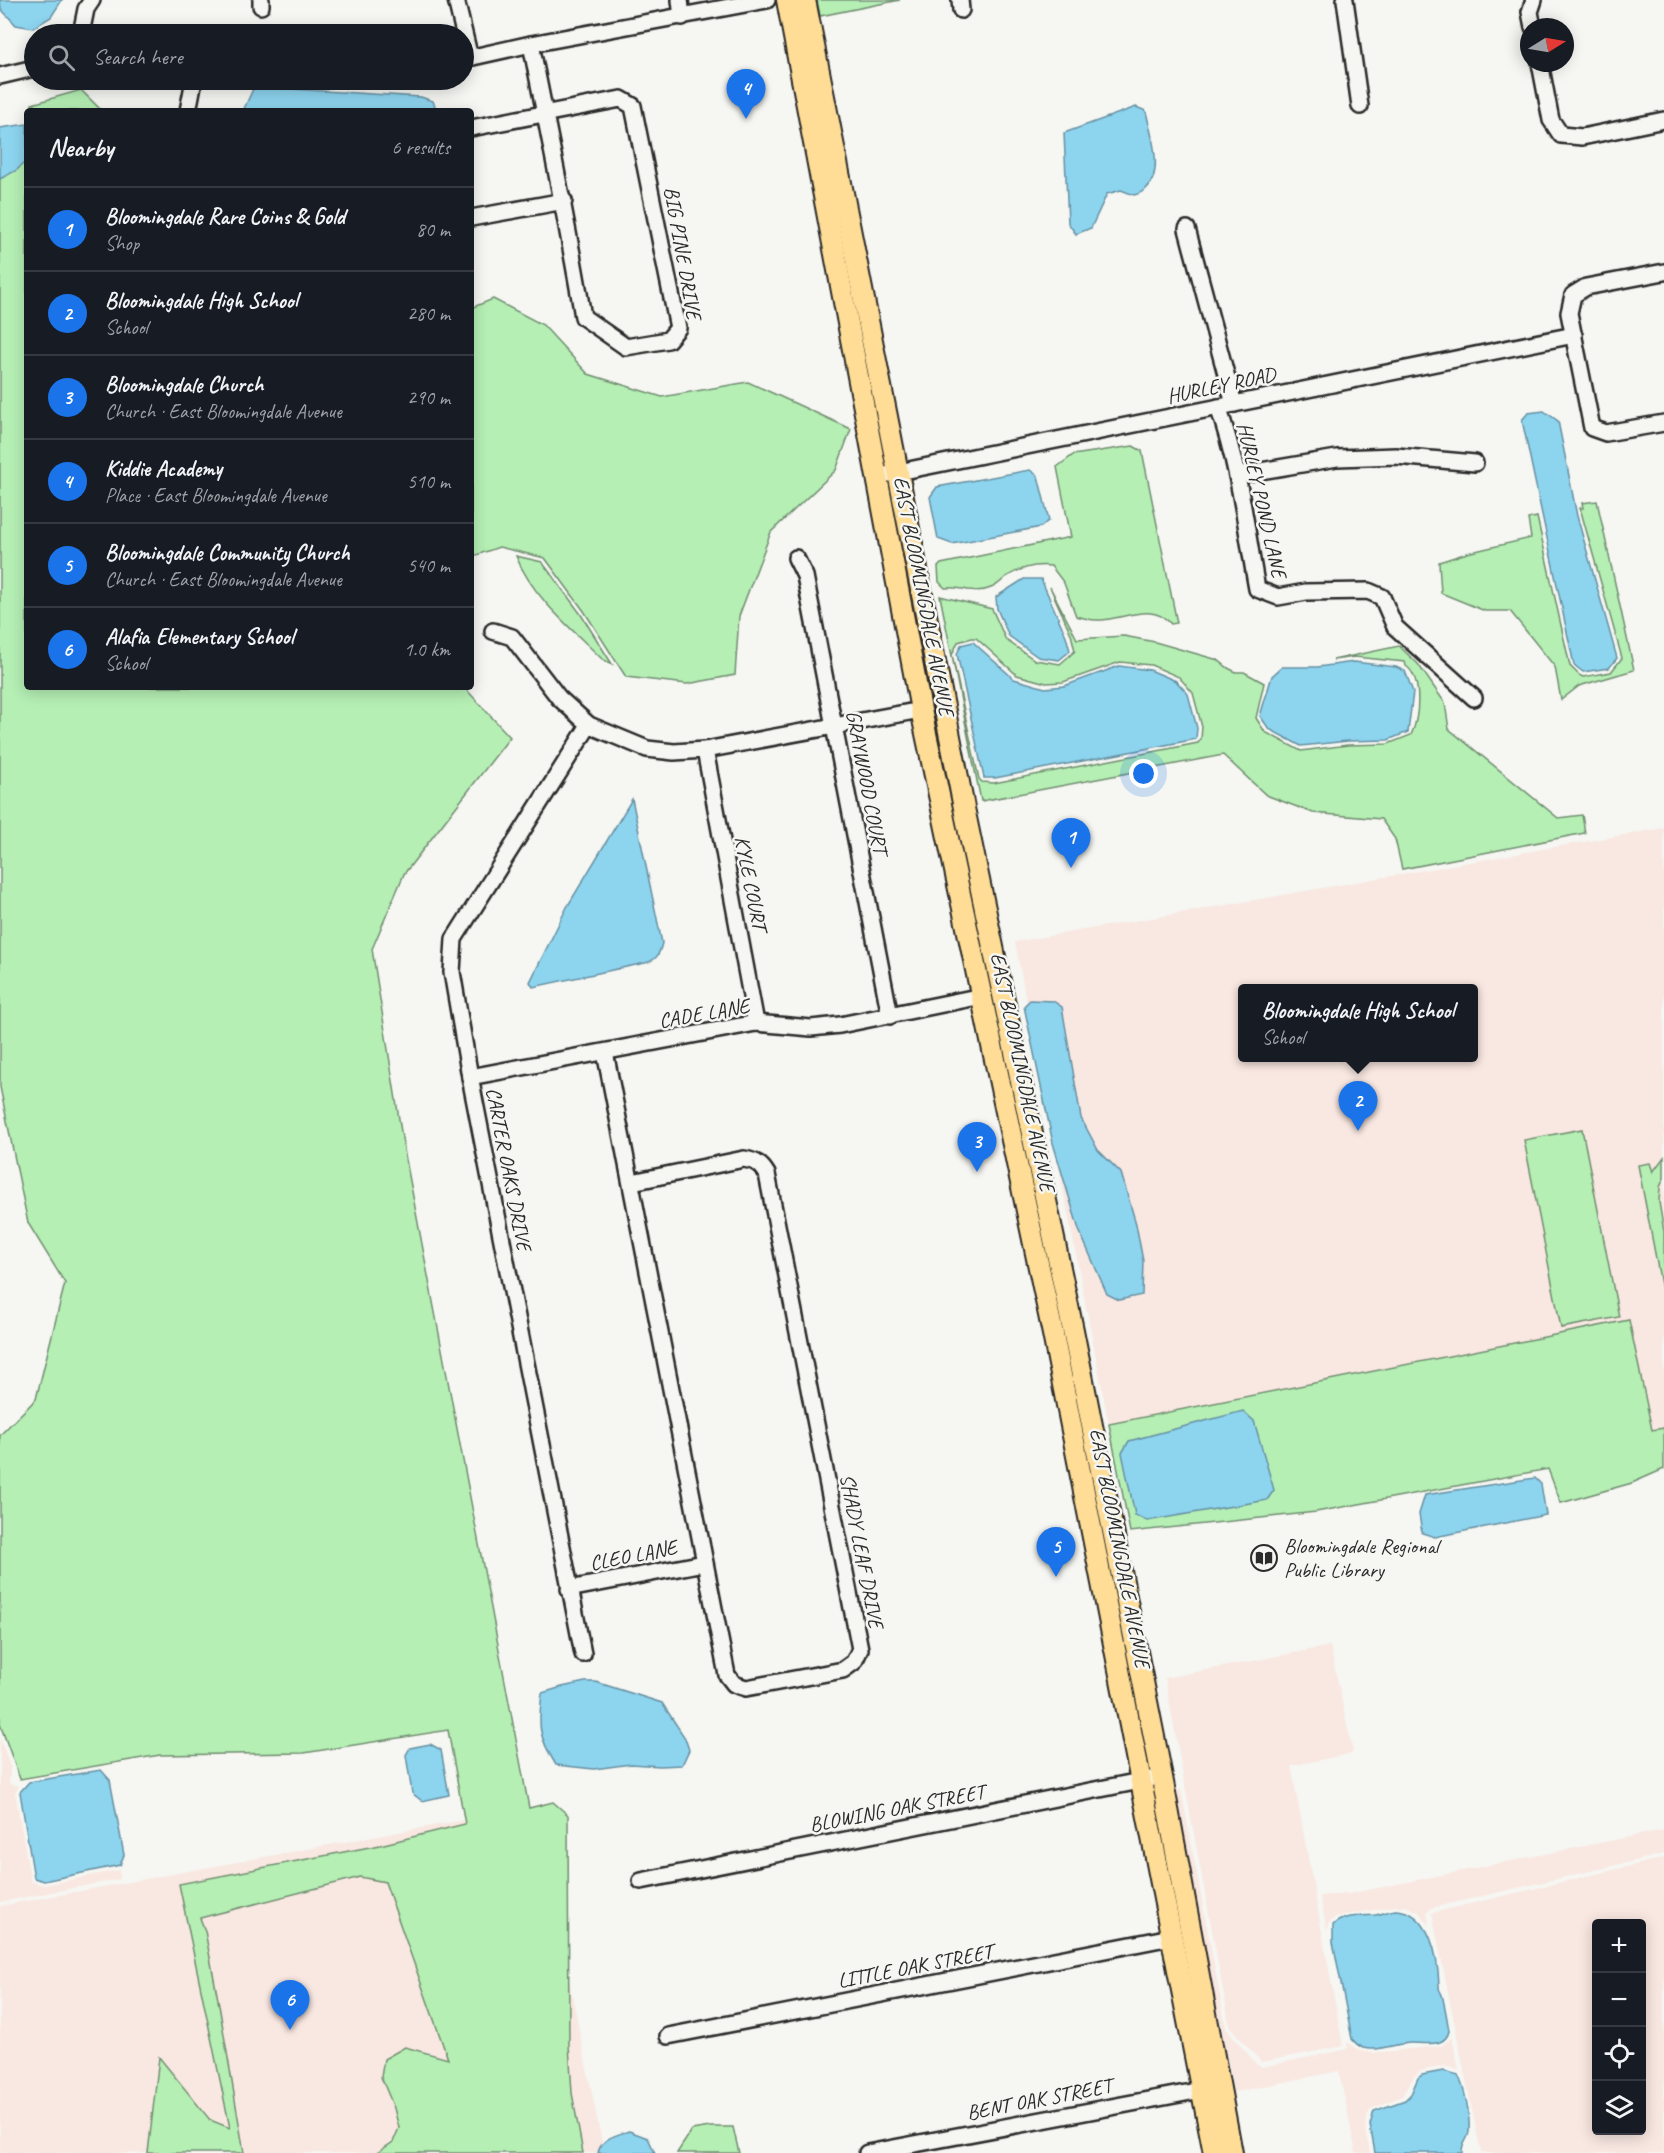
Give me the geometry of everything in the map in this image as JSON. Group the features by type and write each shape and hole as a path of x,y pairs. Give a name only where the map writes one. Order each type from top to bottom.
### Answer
{"main road":[{"name":"EAST BLOOMINGDALE AVENUE","path":"788,0 921,710 1053,1334 1171,1937 1211,2088 1232,2153"},
{"name":"EAST BLOOMINGDALE AVENUE","path":"805,0 965,813 1073,1330 1162,1777 1211,2088 1214,2153"},
{"path":"942,808 965,813"},
{"path":"982,996 1002,992"},
{"path":"1053,1334 1073,1330"}],"street":[{"path":"83,24 86,9 92,0"},
{"path":"456,0 461,24"},
{"path":"680,0 682,17"},
{"path":"474,56 767,0"},
{"path":"1345,0 1360,106"},
{"path":"1531,18 1530,12 1534,0"},
{"name":"BIG PINE DRIVE","path":"474,127 545,114 621,99 633,106 678,328 668,340 626,347 584,317 564,201 545,114 531,44"},
{"path":"0,76 24,70"},
{"path":"1542,72 1551,120 1561,135 1582,137 1664,120"},
{"path":"189,108 192,90"},
{"path":"474,217 564,201"},
{"path":"1187,229 1234,404"},
{"path":"1664,272 1586,288 1573,295 1569,313 1592,428 1606,433 1664,423"},
{"name":"HURLEY ROAD","path":"876,477 1574,335"},
{"name":"HURLEY POND LANE","path":"1218,407 1229,437 1257,590 1278,597 1306,592 1368,591 1382,597 1395,627 1474,698"},
{"path":"1237,475 1348,458 1396,456 1475,463"},
{"name":"GRAYWOOD COURT","path":"796,558 805,576 836,727 890,1016"},
{"path":"493,631 512,637 559,698 589,725 647,749 674,752 705,750 921,710"},
{"name":"CARTER OAKS DRIVE","path":"583,1654 470,1077 452,972 454,939 589,725"},
{"name":"KYLE COURT","path":"705,750 756,1023"},
{"name":"CADE LANE","path":"470,1077 756,1023 812,1028 840,1025 982,996"},
{"name":"SHADY LEAF DRIVE","path":"605,1052 727,1675 734,1684 746,1688 843,1670 854,1662 860,1649 767,1174 762,1165 744,1159 632,1182"},
{"name":"CLEO LANE","path":"569,1589 704,1563"},
{"name":"BLOWING OAK STREET","path":"640,1881 1162,1777"},
{"name":"LITTLE OAK STREET","path":"668,2036 1171,1937"},
{"name":"BENT OAK STREET","path":"867,2153 1211,2088"}],"shaded area":[{"path":"1664,828 1664,1428 1652,1431 1629,1320 1109,1424 1015,942"},
{"path":"1330,1646 1353,1753 1291,1766 1343,2046 1261,2062 1230,2027 1165,1678"},
{"path":"0,1738 10,1767 9,1784 19,1786 15,1793 31,1882 45,1885 119,1870 120,1879 0,1902"},
{"path":"1181,1790 1226,2028 1257,2065 1262,2067 1344,2050 1348,2048 1347,2042 1360,2051 1373,2053 1441,2046 1452,2038 1459,2070 1444,2066 1420,2071 1414,2076 1402,2096 1371,2109 1365,2126 1370,2153 1356,2153 1339,2071 1234,2092 1175,1791"},
{"path":"534,1807 604,2153 0,2153 0,1906"},
{"path":"1664,1830 1664,1854 1431,1908 1427,1912 1429,1925 1419,1912 1406,1906 1395,1906 1335,1917 1328,1924 1327,1931 1320,1896 1349,1894"},
{"path":"1664,1858 1664,2153 1481,2153 1432,1913"}],"green space":[{"path":"817,0 900,0 820,16"},
{"path":"81,90 99,108 32,108 32,104"},
{"path":"24,157 24,690 467,690 510,737 404,874 372,949 403,1144 529,1808 553,1802 568,1815 569,2045 572,2093 583,2153 377,2153 393,2142 399,2128 394,2108 381,2077 384,2059 405,2047 448,2059 385,1882 360,1877 200,1918 205,1931 219,2005 244,2153 148,2153 159,2057 210,2120 230,2128 179,1884 380,1845 465,1824 448,1730 304,1753 160,1755 20,1779 0,1724 0,1435 36,1399 65,1283 28,1223 0,1087 0,173"},
{"path":"493,299 543,325 588,374 662,397 748,382 851,429 836,470 771,532 739,616 735,675 687,684 626,677 584,611 545,558 499,547 474,556 474,307"},
{"path":"1133,446 1142,451 1177,623 1171,624 1163,617 1145,613 1105,620 1076,616 1064,583 1051,566 1033,566 1022,569 985,590 945,588 939,582 938,567 941,564 1071,537 1057,467 1073,455"},
{"path":"1597,501 1634,670 1579,686 1561,700 1555,667 1510,611 1485,611 1441,593 1439,562 1531,538 1528,519 1537,517 1570,666 1583,677 1611,672 1622,658 1580,508 1583,508 1582,503"},
{"path":"516,556 542,562 580,613 612,664 602,659 554,612 532,585"},
{"path":"1050,587 1077,639 1124,636 1155,642 1218,660 1236,672 1244,672 1264,683 1256,718 1265,732 1301,751 1348,745 1388,744 1411,735 1416,719 1418,699 1415,680 1405,662 1355,657 1333,660 1399,646 1418,664 1445,703 1449,729 1558,818 1582,815 1585,833 1402,869 1395,839 1381,819 1313,813 1266,795 1223,755 981,801 940,596 992,609 1006,640 1035,660 1060,664 1075,651 1071,634","holes":["976,638 1017,675 1046,683 1063,682 1120,662 1151,665 1179,677 1193,693 1202,727 1201,739 1198,743 994,783 982,782 979,779 952,655 958,642"]},
{"path":"1582,1129 1619,1317 1561,1328 1524,1140"},
{"path":"1664,1157 1664,1178 1660,1187 1659,1202 1664,1232 1664,1300 1638,1165 1650,1163 1653,1172"},
{"path":"1629,1320 1652,1430 1664,1428 1664,1469 1632,1483 1561,1503 1548,1469 1316,1512 1130,1532 1109,1424"},
{"path":"733,2127 739,2153 677,2153 692,2130"}],"water":[{"path":"0,0 62,0 51,17 40,24 24,24 24,26 16,25 1,9"},
{"path":"253,90 307,90 421,97 433,101 436,108 244,108"},
{"path":"1136,107 1146,111 1153,141 1155,172 1152,181 1145,190 1136,195 1121,190 1107,194 1091,228 1076,234 1068,223 1064,133"},
{"path":"24,124 24,163 17,170 0,179 0,128"},
{"path":"1544,411 1558,421 1577,516 1617,658 1609,668 1583,672 1574,665 1522,420 1528,413"},
{"path":"1030,470 1038,476 1049,520 1041,527 952,544 938,539 930,497 937,487"},
{"path":"1024,579 1041,579 1066,636 1070,651 1059,660 1038,657 1009,636 997,609 996,597"},
{"path":"973,642 1014,679 1045,688 1064,686 1119,666 1150,670 1176,681 1188,694 1197,728 1196,739 995,778 984,778 957,654 961,645"},
{"path":"1354,662 1396,667 1405,671 1413,692 1408,732 1388,740 1301,746 1269,729 1260,716 1272,676 1282,667 1318,667"},
{"path":"632,799 662,943 658,954 655,959 645,963 533,987 530,982 567,907"},
{"path":"1030,1000 1053,1001 1062,1007 1081,1118 1098,1150 1121,1173 1136,1224 1143,1261 1142,1295 1119,1300 1107,1294 1079,1230 1053,1143 1024,1006"},
{"path":"1243,1411 1254,1421 1274,1490 1267,1500 1147,1521 1135,1515 1122,1453 1129,1441"},
{"path":"1535,1478 1541,1484 1546,1515 1435,1537 1422,1533 1419,1514 1425,1495"},
{"path":"585,1682 596,1682 662,1703 685,1738 689,1750 682,1765 631,1764 594,1769 556,1765 541,1730 542,1693"},
{"path":"430,1744 441,1750 449,1795 422,1801 412,1793 406,1755 410,1748"},
{"path":"101,1770 110,1780 124,1855 120,1865 44,1881 34,1878 20,1792 29,1782"},
{"path":"1395,1910 1407,1912 1417,1918 1430,1938 1437,1962 1439,1989 1449,2031 1445,2039 1437,2043 1406,2043 1375,2049 1363,2048 1352,2039 1333,1942 1333,1925 1347,1918"},
{"path":"1443,2071 1458,2075 1465,2095 1469,2131 1462,2153 1375,2153 1370,2125 1374,2111 1405,2100 1422,2075"},
{"path":"629,2131 648,2138 655,2153 598,2153 606,2141"}],"place":[{"name":"Kiddie Academy","path":"746,119"},
{"name":"Bloomingdale Rare Coins & Gold","path":"1071,868"},
{"name":"Bloomingdale High School","path":"1358,1131"},
{"name":"Bloomingdale Church","path":"977,1172"},
{"name":"Bloomingdale Regional Public Library","path":"1264,1558"},
{"name":"Bloomingdale Community Church","path":"1056,1577"},
{"name":"Alafia Elementary School","path":"290,2030"}]}
